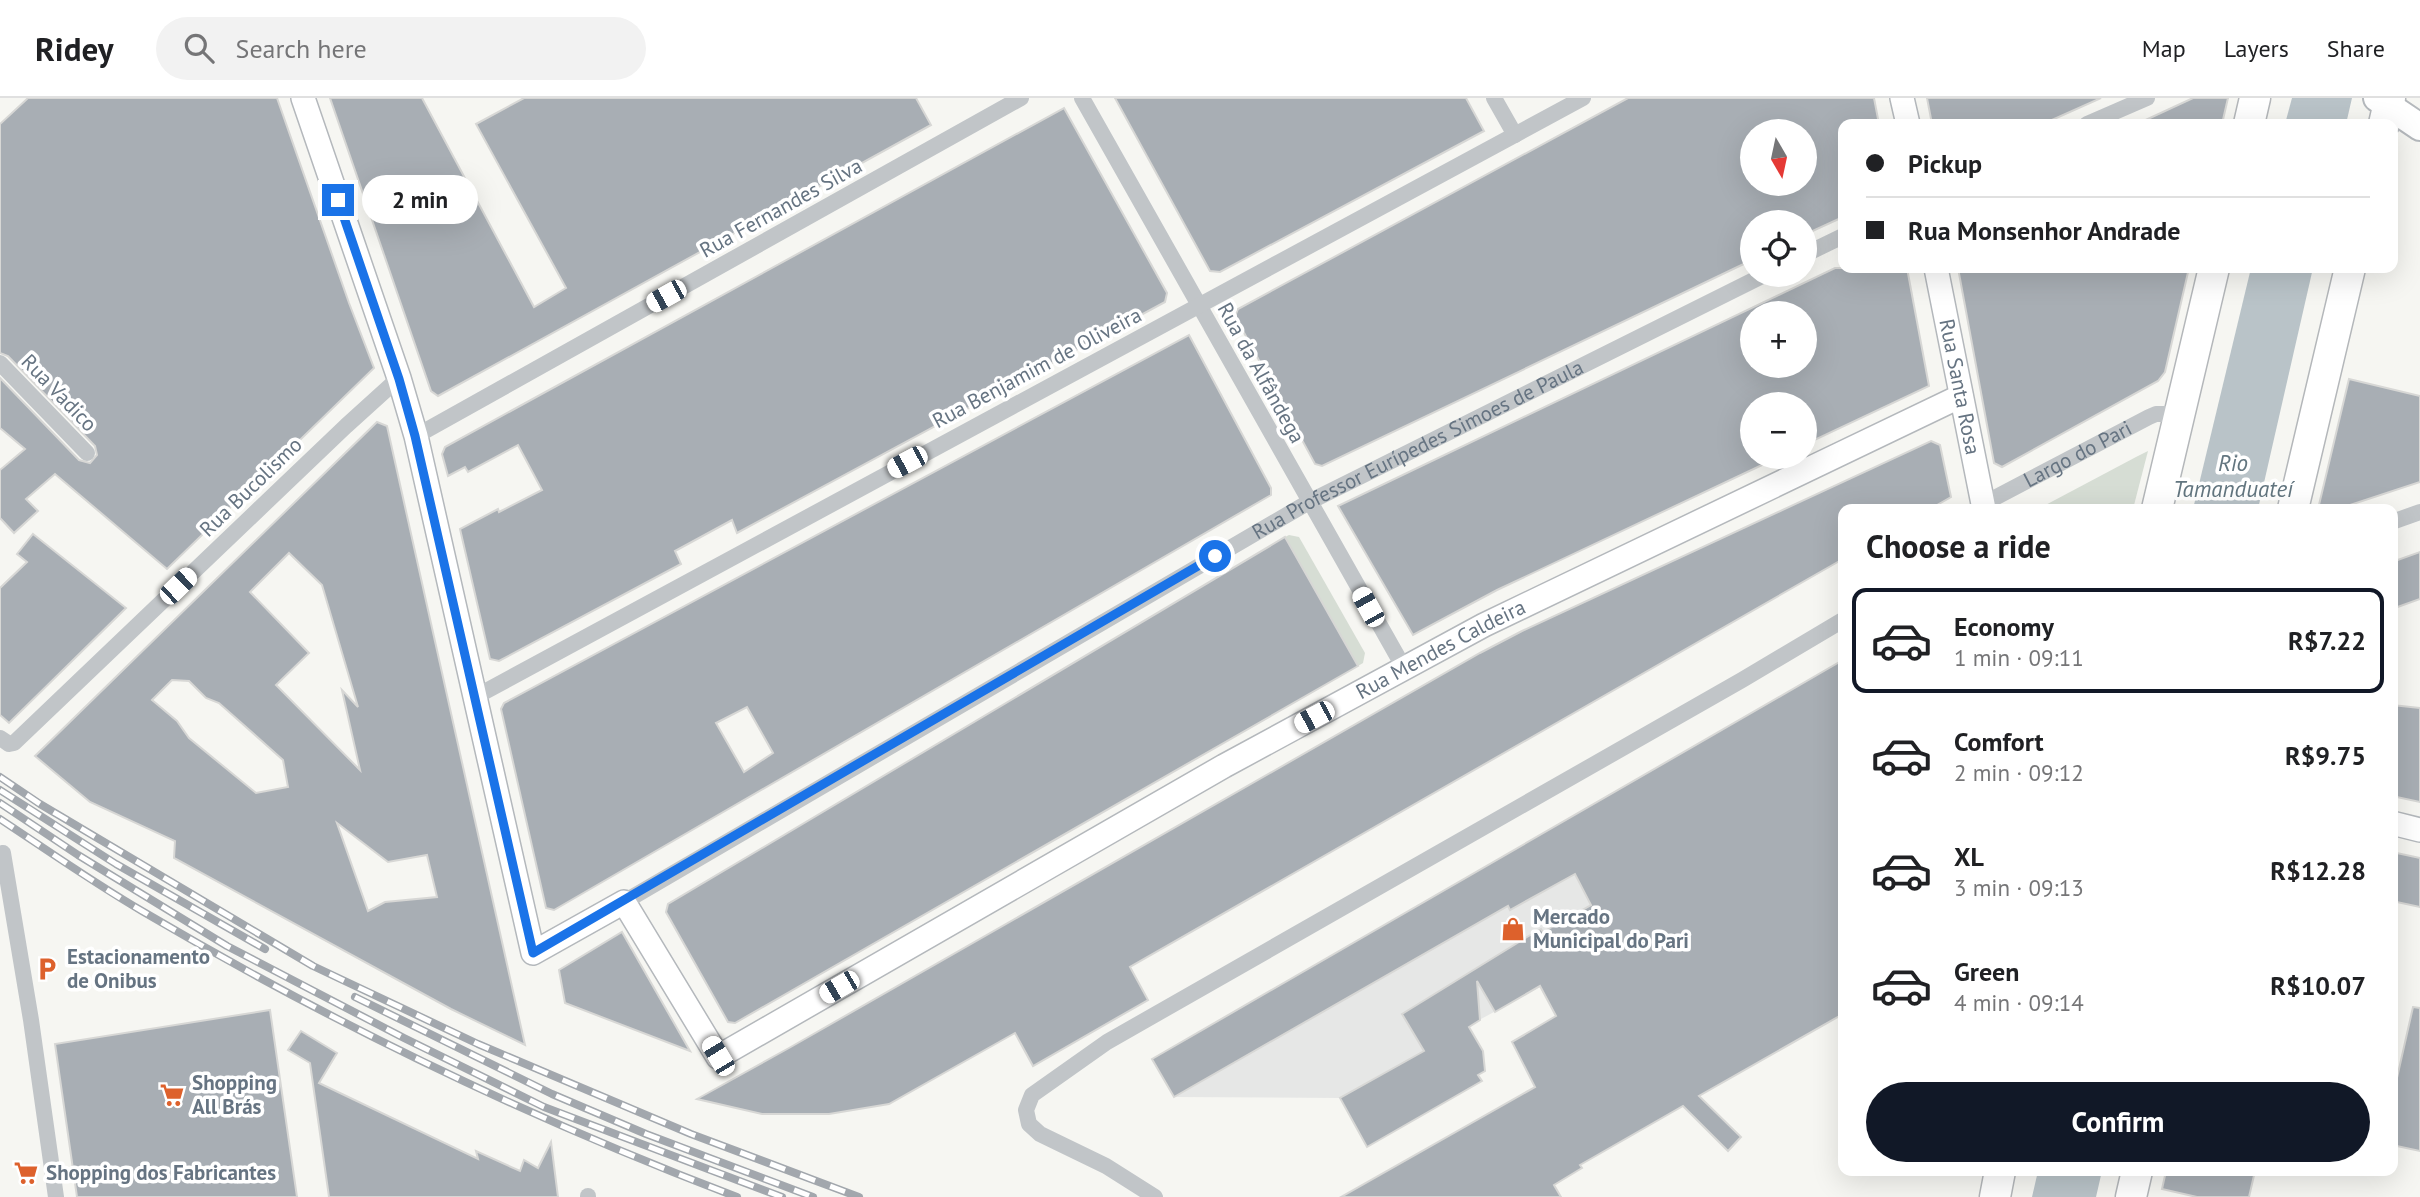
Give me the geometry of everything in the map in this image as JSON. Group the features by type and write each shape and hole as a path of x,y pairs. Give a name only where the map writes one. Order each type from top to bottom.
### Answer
{"highway":[{"path":"2250,119 2255,98"},
{"path":"2158,504 2213,273"},
{"path":"2294,504 2349,273"},
{"path":"1995,1197 1999,1176"},
{"path":"2131,1197 2136,1176"}],"main road":[{"path":"2385,107 2420,127"}],"street":[{"path":"303,98 399,379 415,436 474,696"},
{"name":"Rua Fernandes Silva","path":"415,436 1021,98"},
{"name":"Rua da Alfândega","path":"1082,98 1404,668"},
{"path":"1494,98 1515,135"},
{"name":"Rua Benjamim de Oliveira","path":"474,696 1583,98"},
{"path":"1902,98 1907,119"},
{"path":"2099,119 2147,98"},
{"path":"1817,249 1838,238"},
{"name":"Rua Santa Rosa","path":"1937,273 1982,504"},
{"name":"Rua Professor Eurípedes Simoes de Paula","path":"474,696 533,953 1309,502 1740,287"},
{"name":"Rua Vadico","path":"0,363 88,453"},
{"name":"Rua Bucolismo","path":"6,741 399,379"},
{"name":"Rua Mendes Caldeira","path":"624,902 718,1056 1224,766 1484,625 1961,396"},
{"name":"Largo do Pari","path":"1989,504 2149,417 2156,414 2179,414"},
{"path":"2398,520 2420,512"},
{"path":"1155,1197 1107,1166 1040,1133 1029,1124 1026,1110 1032,1095 1107,1042 1838,623"},
{"path":"2398,824 2420,830"},
{"path":"3,853 32,1020 56,1197"}],"shaded area":[{"path":"2148,451 2134,504 2047,504"},
{"path":"1285,537 1299,537 1365,653 1363,663 1358,666"},
{"name":"Mercado Municipal do Pari","path":"1838,664 1838,827 1455,1033 1367,1147 1340,1098 1174,1097"}],"water":[{"path":"2292,98 2352,98 2347,119 2286,119"},
{"name":"Rio Tamanduateí","path":"2250,273 2312,273 2259,504 2194,504"},
{"path":"2037,1176 2101,1176 2096,1197 2032,1197"}],"building":[{"path":"28,98 277,98 374,368 167,569 55,474 26,499 38,511 14,533 0,518 0,470 25,449 0,428 0,378 79,460 90,463 97,455 95,446 8,356 0,353 0,124"},
{"path":"330,98 422,98 534,307 566,288 476,124 524,98 916,98 931,125 438,396 431,391"},
{"path":"1115,98 1466,98 1484,131 1220,272 1210,271"},
{"path":"1628,98 1874,98 1878,119 1838,119 1838,219 1817,229 1817,210 1740,210 1740,266 1322,466 1315,464 1235,316 1238,309"},
{"path":"1927,98 2101,98 2054,119 1931,119"},
{"path":"2193,98 2228,98 2223,119 2148,119"},
{"path":"1064,108 1167,293 1165,302 737,533 732,520 675,551 681,564 499,661 490,659 460,529 542,490 518,445 468,472 465,467 448,476 442,454 445,447"},
{"path":"1835,268 1838,268 1838,273 1908,273 1929,386 1817,439 1817,392 1740,392 1740,469 1754,469 1497,590 1413,635 1338,506 1740,313 1740,378 1817,378 1817,301 1766,301 1795,287 1817,287 1817,277"},
{"path":"1959,273 2188,273 2165,372 2158,381 2002,467 1994,463"},
{"path":"1189,335 1271,488 1271,495 554,910 546,908 501,709 504,703","holes":["747,707 773,753 744,772 716,723"]},
{"path":"2349,379 2420,396 2420,482 2353,504 2319,504"},
{"path":"377,422 387,426 525,1045 451,1009 174,858 175,841 90,802 35,756","holes":["289,553 322,585 358,707 342,690 360,770 276,685 309,653 250,592","172,680 189,681 206,698 219,703 283,760 288,787 256,793 189,738 177,721 152,700","337,823 388,862 427,855 437,897 385,902 368,911"]},
{"path":"1931,441 1940,445 1951,497 1939,504 1838,504 1838,562 1130,967 1148,1000 1033,1066 1015,1033 889,1104 829,1114 762,1114 697,1099 1480,653"},
{"path":"33,534 126,608 9,723 0,715 0,588 27,562 17,554"},
{"path":"1285,537 1358,666 735,1023 728,1022 666,912 668,904"},
{"path":"2420,552 2420,599 2398,607 2398,560"},
{"path":"1838,663 1838,1017 1699,1096 1741,1137 1728,1151 1683,1106 1580,1165 1582,1168 1554,1185 1561,1197 1341,1197 1535,1087 1512,1042 1556,1016 1540,986 1495,1012 1477,981 1480,1020 1469,1027 1483,1051 1485,1071 1478,1075 1482,1081 1367,1147 1340,1098 1424,1051 1402,1014 1527,937 1541,929 1543,932 1591,905 1575,874 1510,910 1508,906 1174,1097 1152,1059"},
{"path":"2398,706 2420,708 2420,802 2398,797"},
{"path":"2398,853 2420,858 2420,907 2398,902"},
{"path":"622,932 690,1051 565,1003 559,970"},
{"path":"2413,1007 2420,1008 2420,1151 2398,1146 2398,1073"},
{"name":"Shopping All Brás","path":"270,1010 297,1197 77,1197 55,1044"},
{"path":"301,1031 337,1053 319,1083 478,1159 476,1151 520,1171 524,1160 538,1168 551,1142 558,1197 329,1197 310,1063 288,1050"},
{"path":"2165,1176 2254,1176 2249,1197 2197,1197 2162,1189"}],"railway":[{"path":"0,777 40,804 313,966 478,1044 691,1134 859,1197"},
{"path":"0,790 116,864 265,949"},
{"path":"0,803 78,855 227,946 404,1038 544,1107 782,1197"},
{"path":"0,819 142,911 359,1030 508,1102 737,1197"},
{"path":"355,997 552,1094 646,1134 813,1197"}],"place":[{"name":"Mercado Municipal do Pari","path":"1513,929"},
{"name":"Estacionamento de Onibus","path":"47,969"},
{"name":"Shopping All Brás","path":"172,1095"},
{"name":"Shopping dos Fabricantes","path":"26,1173"}],"route":[{"path":"338,200 399,379 415,436 533,953 1215,556"}]}
